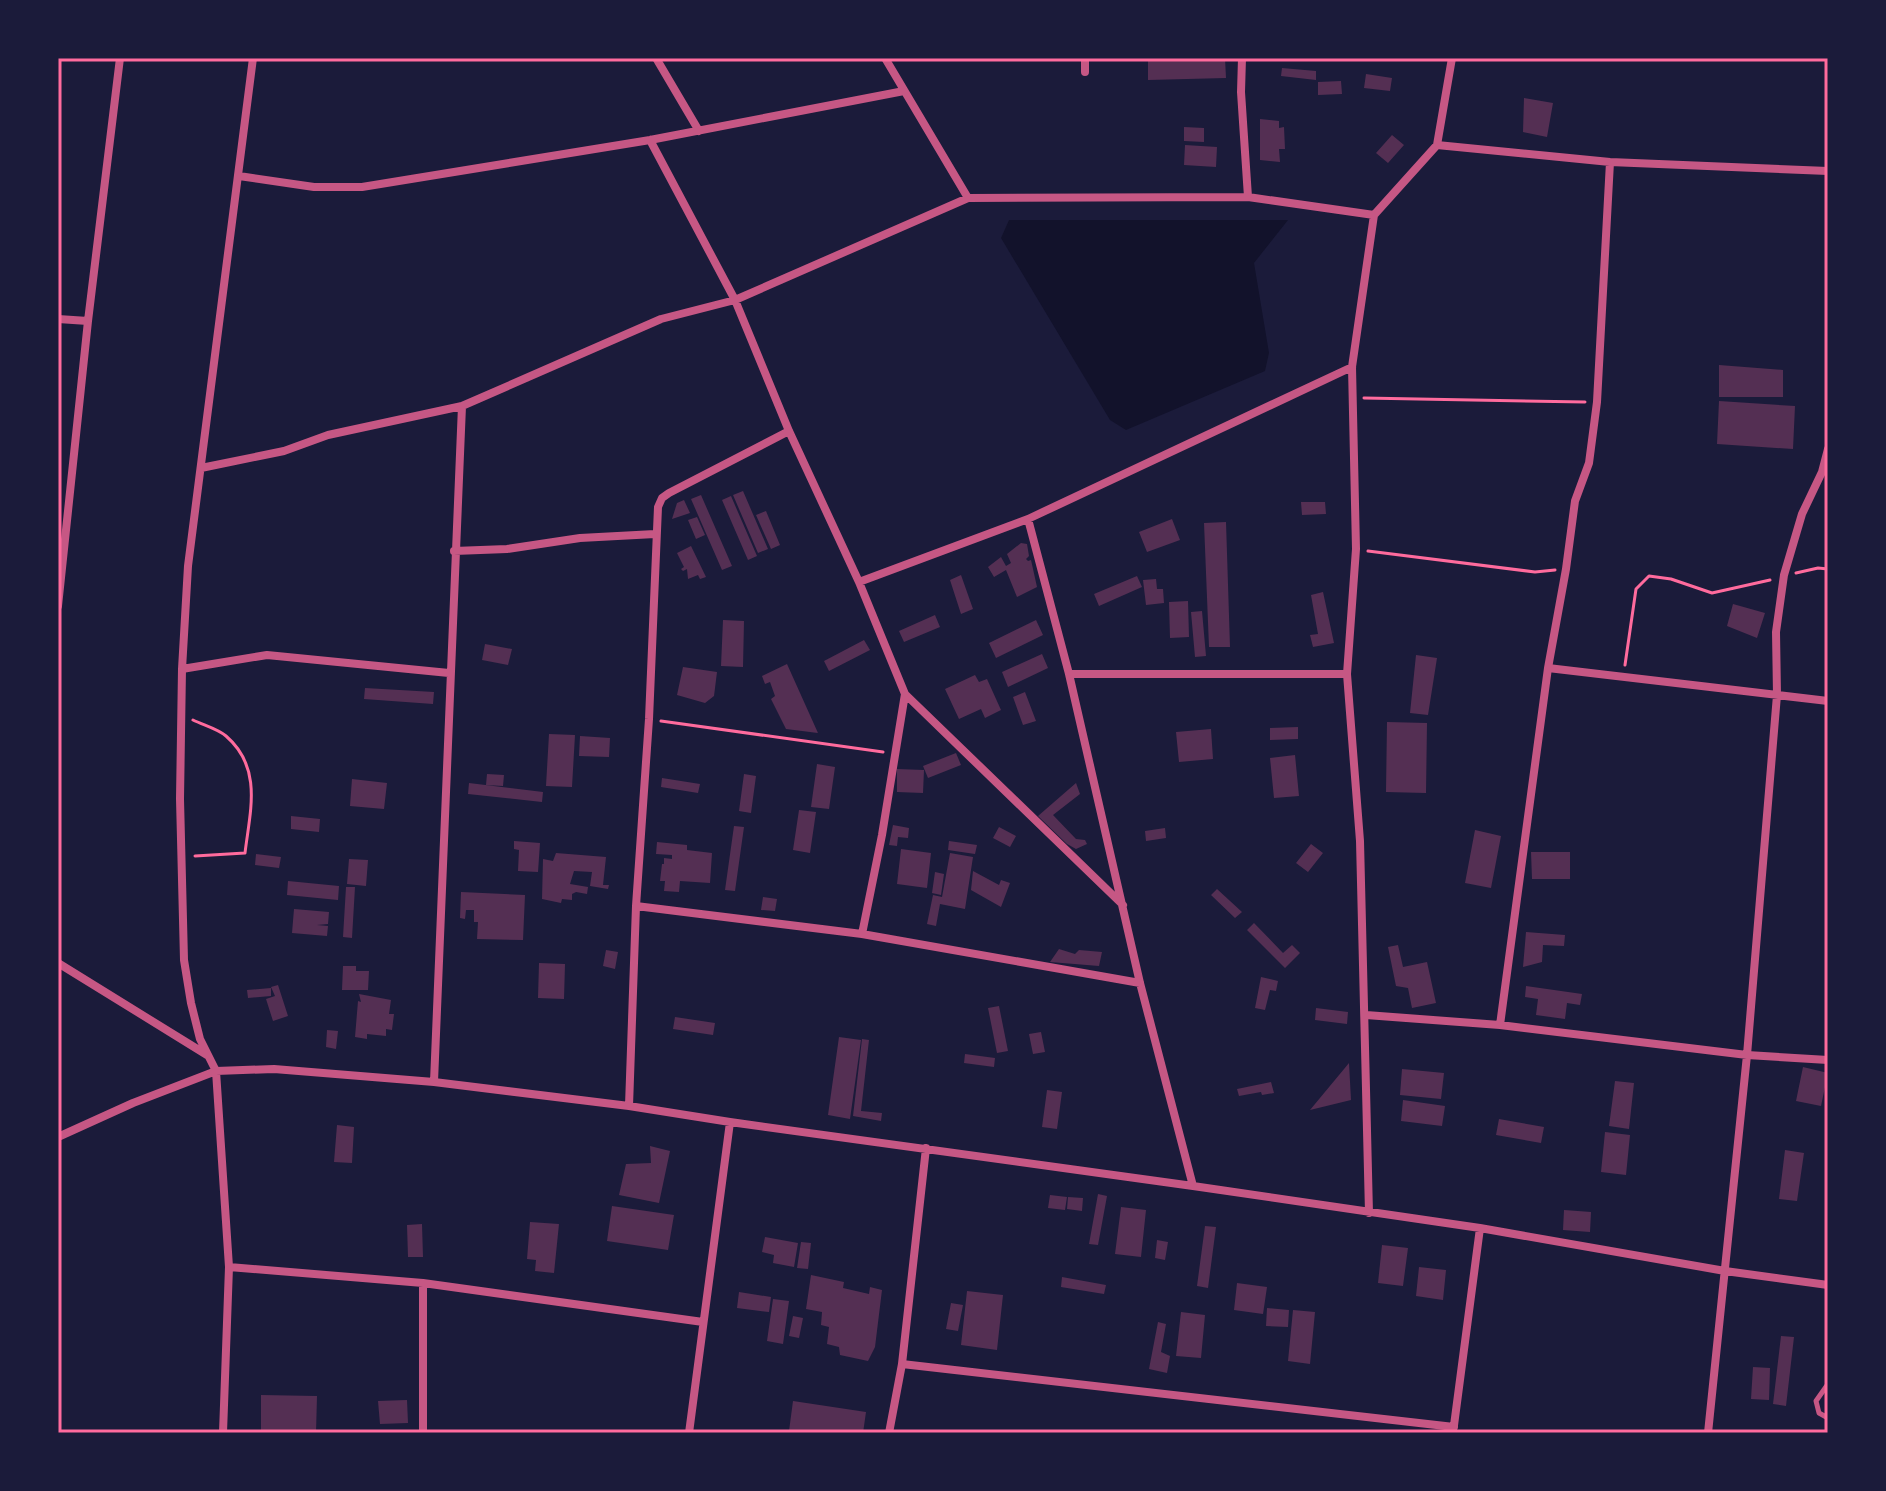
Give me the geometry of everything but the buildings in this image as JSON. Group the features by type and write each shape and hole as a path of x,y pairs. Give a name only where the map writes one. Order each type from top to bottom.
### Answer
{"street":[{"path":"58,606 120,58"},
{"path":"223,1433 229,1267 216,1071 191,1003 184,960 180,799 182,669 188,566 253,58"},
{"path":"656,58 699,131"},
{"path":"885,58 968,198"},
{"path":"1085,58 1085,72"},
{"path":"1242,58 1241,92 1248,197"},
{"path":"1369,1213 1360,841 1347,674 1356,549 1352,367 1374,215 1437,145 1452,58"},
{"path":"239,176 314,187 362,187 650,140 904,91"},
{"path":"650,140 735,300 905,694 1124,906"},
{"path":"1437,145 1610,162 1828,171"},
{"path":"1500,1025 1548,668 1575,501 1589,463 1597,402 1610,162"},
{"path":"201,468 284,451 328,435 462,406 661,319 735,300 968,198 1248,197 1374,215"},
{"path":"58,319 88,321"},
{"path":"859,582 1028,519 1352,367"},
{"path":"434,1082 462,406"},
{"path":"629,1106 636,906 649,719 655,534 662,498 789,431"},
{"path":"1708,1433 1747,1055 1777,695 1776,632 1784,575 1802,514 1822,472 1828,449"},
{"path":"1028,519 1069,674 1140,983 1193,1186"},
{"path":"454,551 507,549 580,538 655,534"},
{"path":"182,669 267,655 449,673"},
{"path":"1548,668 1828,701"},
{"path":"1069,674 1347,674"},
{"path":"862,934 905,694"},
{"path":"636,906 862,934 1140,983"},
{"path":"58,963 208,1055"},
{"path":"1366,1015 1500,1025 1747,1055 1828,1060"},
{"path":"58,1137 133,1103 216,1071 274,1069 434,1082 629,1106 1193,1186 1480,1228 1725,1271 1828,1285"},
{"path":"689,1433 730,1122"},
{"path":"889,1433 902,1364 926,1148"},
{"path":"902,1364 1454,1430 1480,1228"},
{"path":"229,1267 423,1283 703,1322"},
{"path":"423,1283 423,1433"}],"lane":[{"path":"1828,1384 1816,1401 1819,1413 1828,1418"}],"path":[{"path":"1354,398 1597,402"},
{"path":"1356,549 1535,572 1566,569"},
{"path":"1623,676 1636,589 1649,576 1671,579 1712,593 1751,586 1784,575 1828,569"},
{"path":"182,715 225,735 245,757 253,786 245,853 183,856"},
{"path":"649,719 894,753"}],"shaded area":[{"path":"1009,220 1288,220 1254,263 1269,353 1265,371 1126,430 1110,420 1001,238"}]}
